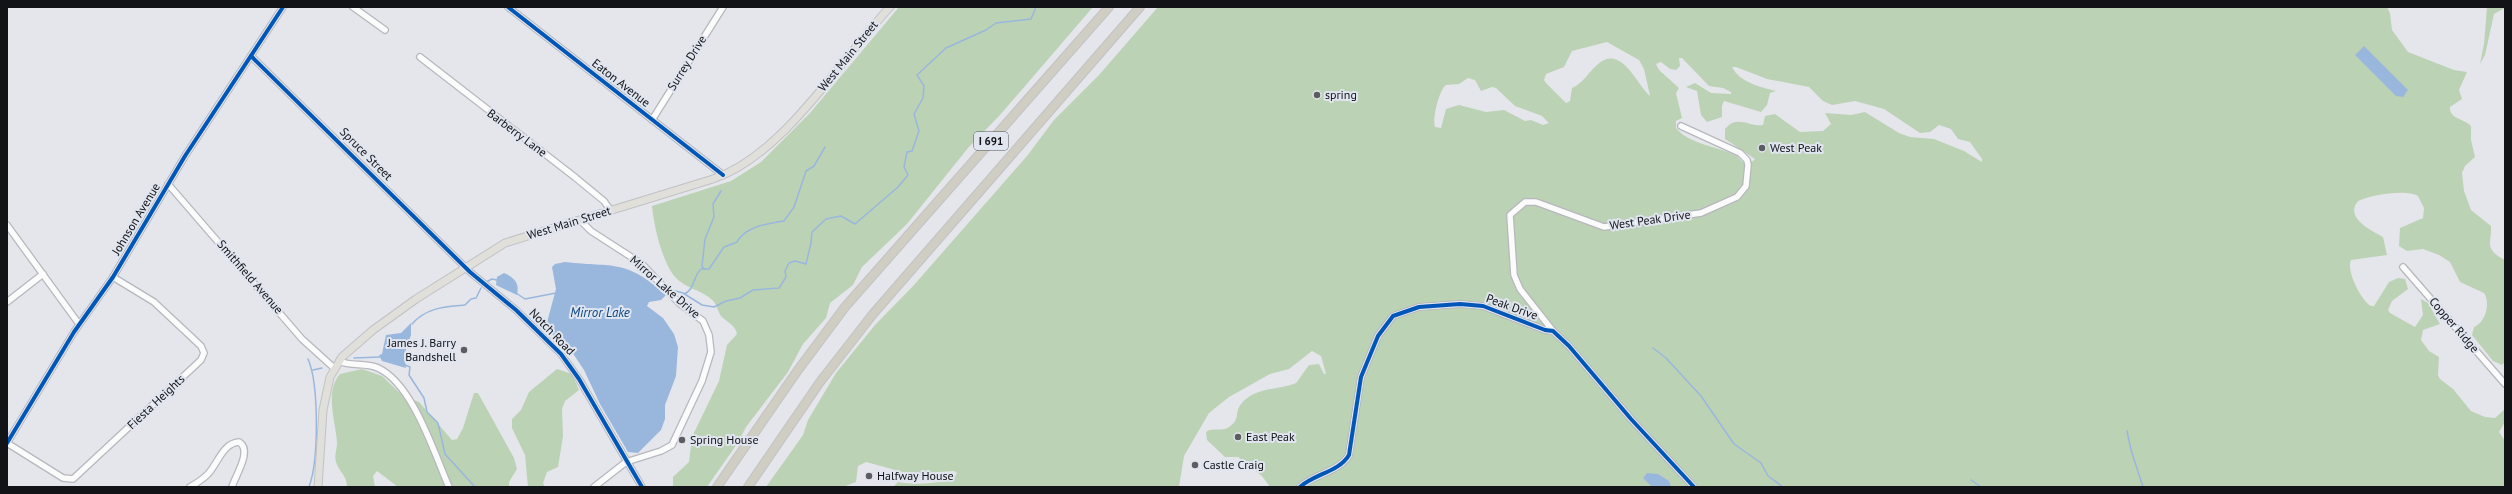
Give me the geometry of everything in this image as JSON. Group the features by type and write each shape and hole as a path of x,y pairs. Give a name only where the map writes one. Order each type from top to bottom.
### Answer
{"highway":[{"name":"I 691","path":"717,487 794,375 848,303 1109,7"},
{"name":"I 691","path":"748,487 820,382 860,329 1140,7"}],"main road":[{"name":"West Main Street","path":"318,487 324,398 334,368 339,361 388,318 505,243 723,175 750,162 816,95 890,7"}],"street":[{"name":"Johnson Avenue","path":"7,443 79,324 113,277 168,184 283,7"},
{"path":"354,7 385,30"},
{"name":"Eaton Avenue","path":"508,7 723,175"},
{"name":"Surrey Drive","path":"652,120 723,7"},
{"name":"Spruce Street","path":"251,56 466,267"},
{"name":"Barberry Lane","path":"420,58 576,178 604,201 611,210"},
{"name":"West Peak Drive","path":"1553,331 1520,289 1514,274 1510,215 1525,202 1536,202 1604,227 1693,214 1737,197 1746,186 1749,170 1747,160 1740,153 1680,126"},
{"name":"Smithfield Avenue","path":"168,184 302,339 334,368"},
{"name":"Mirror Lake Drive","path":"580,220 591,231 634,258 650,271 679,303 703,321 709,335 711,352 707,369 684,416 675,440 667,449 626,462 594,487"},
{"path":"7,225 79,324"},
{"name":"Copper Ridge","path":"2403,266 2505,384"},
{"name":"Notch Road","path":"466,267 520,313 561,354 579,379 626,462 642,487"},
{"path":"7,302 43,274"},
{"name":"Fiesta Heights","path":"7,443 63,478 73,479 201,360 204,353 201,346 158,306 113,277"},
{"name":"Peak Drive","path":"1300,487 1309,479 1341,464 1349,455 1361,377 1378,336 1393,316 1419,307 1460,304 1483,306 1545,330 1553,331 1569,346 1631,419 1694,487"},
{"path":"339,361 377,367 396,383 415,411 449,487"},
{"path":"190,487 208,474 225,449 231,444 239,442 244,448 244,457 232,487"}],"green space":[{"path":"899,7 1093,7 1000,115 968,148 907,224 862,267 853,285 830,303 826,318 803,344 788,372 746,427 737,444 707,487 673,487 673,477 689,462 692,437 719,381 727,345 737,334 733,326 721,316 716,304 712,300 706,295 679,281 671,271 660,244 652,206 731,181 761,162 810,113"},
{"path":"1158,7 2387,7 2390,13 2392,30 2408,52 2454,70 2467,72 2459,90 2462,99 2450,107 2450,111 2452,114 2471,126 2471,140 2475,157 2465,166 2462,173 2464,191 2471,210 2491,226 2491,249 2505,260 2504,363 2502,365 2493,361 2472,335 2474,327 2481,322 2486,313 2487,302 2484,293 2460,282 2450,262 2439,255 2423,249 2407,251 2399,246 2400,228 2423,218 2424,208 2418,196 2413,194 2397,193 2371,197 2358,201 2354,213 2361,223 2383,237 2387,255 2351,260 2350,265 2352,278 2363,298 2371,306 2374,306 2389,282 2398,278 2405,279 2408,289 2392,301 2388,310 2390,313 2415,327 2423,315 2421,299 2428,303 2440,324 2423,330 2421,340 2429,351 2439,357 2438,375 2440,379 2453,389 2471,411 2485,417 2495,418 2505,409 2505,422 2499,432 2505,441 2505,487 1270,487 1262,476 1238,457 1225,457 1207,440 1206,432 1229,427 1236,419 1239,407 1247,398 1253,394 1296,383 1309,365 1319,364 1324,374 1326,374 1321,356 1312,351 1289,369 1270,374 1229,397 1209,413 1184,456 1179,487 893,487 898,482 920,484 941,482 954,478 957,473 954,471 910,474 866,462 858,466 856,482 843,487 766,487 803,435 808,420 836,373 875,325 914,285 1027,156 1054,120 1099,75","holes":["1607,42 1639,60 1644,69 1650,96 1627,68 1621,62 1613,59 1606,60 1597,65 1582,81 1572,88 1570,101 1566,103 1544,80 1546,74 1564,67 1572,51","1679,58 1682,58 1709,86 1723,88 1731,92 1731,94 1711,93 1695,83 1686,87 1697,91 1701,115 1707,122 1722,117 1722,106 1724,101 1761,112 1767,105 1770,93 1776,91 1745,81 1732,67 1736,67 1767,79 1809,87 1823,101 1832,105 1855,101 1884,109 1920,133 1930,132 1939,125 1951,129 1958,139 1970,142 1982,159 1982,162 1964,151 1934,139 1910,137 1899,133 1865,112 1851,115 1825,113 1831,124 1823,131 1800,132 1775,114 1765,116 1763,125 1734,122 1725,129 1725,139 1755,159 1744,163 1735,155 1688,138 1676,128 1676,121 1682,118 1676,93 1679,88 1659,70 1656,64 1661,62 1670,69 1676,70 1680,66","1468,78 1475,80 1481,91 1492,87 1496,88 1515,106 1542,116 1549,123 1543,125 1531,120 1525,121 1504,110 1486,112 1459,105 1446,109 1441,128 1435,127 1435,112 1443,88 1446,85 1459,84"]},
{"path":"2487,7 2505,8 2494,14 2485,55 2480,64 2484,44"},
{"path":"362,369 382,376 403,396 419,402 452,440 457,439 463,428 474,393 478,393 514,458 517,469 509,482 509,487 398,487 377,471 373,476 375,487 347,487 346,479 335,459 337,443 332,407 333,389 335,381 340,374"},
{"path":"557,369 572,374 579,390 565,401 562,409 563,436 558,467 547,472 543,483 545,487 528,487 525,455 512,428 512,419 521,410 529,392"}],"water":[{"path":"2364,46 2408,90 2403,97 2396,96 2355,55"},
{"name":"Mirror Lake","path":"565,262 608,265 629,270 652,283 666,295 661,300 649,302 647,306 663,318 674,334 678,347 676,376 665,405 665,419 661,430 638,453 628,452 600,404 584,370 572,352 561,346 546,326 556,289 552,267 555,264"},
{"path":"504,273 516,282 518,288 517,295 496,285 497,277"},
{"path":"411,323 411,335 404,355 406,368 382,361 379,355 382,354 386,335 401,333"},
{"path":"1647,473 1658,474 1669,481 1671,486 1652,487 1643,478"}],"waterway":[{"path":"672,290 683,293 702,305 714,307 726,301 740,298 753,290 779,288 786,277 785,271 789,263 795,261 806,264 812,232 826,219 841,216 855,224 898,187 908,175 904,167 907,152 912,151 919,131 914,114 923,98 924,86 917,75 946,48 986,30 996,23 1031,19 1036,7"},
{"path":"684,294 688,292 692,286 698,272 701,269 709,269 724,247 737,242 746,232 751,229 784,221 794,207 806,171 814,166 825,147"},
{"path":"704,269 702,266 705,239 714,217 713,204 721,191"},
{"path":"486,282 492,279 497,280"},
{"path":"412,324 418,318 430,311 443,307 465,305 471,299 476,298 481,288"},
{"path":"516,293 525,299 556,293"},
{"path":"1653,348 1666,358 1701,396 1734,444 1761,463 1768,476 1783,487"},
{"path":"354,358 380,357"},
{"path":"308,359 312,371 316,403 315,459 309,487"},
{"path":"405,365 410,367 409,375 424,398 427,412 438,423 445,454 475,487"},
{"path":"313,370 322,368"},
{"path":"2127,431 2131,450 2143,487"},
{"path":"1971,480 1981,487"}],"cycle path":[{"path":"7,443 74,332 113,277 185,156 283,7"},
{"path":"508,7 723,175"},
{"path":"251,56 470,272 516,310 561,354 579,379 642,487"},
{"path":"1300,487 1312,479 1333,469 1345,461 1349,455 1361,377 1378,336 1393,316 1419,307 1460,304 1483,306 1545,330 1553,331 1569,346 1631,419 1694,487"}],"place":[{"name":"spring","path":"1317,95"},
{"name":"West Peak","path":"1762,148"},
{"name":"James J. Barry Bandshell","path":"464,350"},
{"name":"East Peak","path":"1238,437"},
{"name":"Spring House","path":"682,440"},
{"name":"Castle Craig","path":"1195,465"},
{"name":"Halfway House","path":"869,476"}]}
